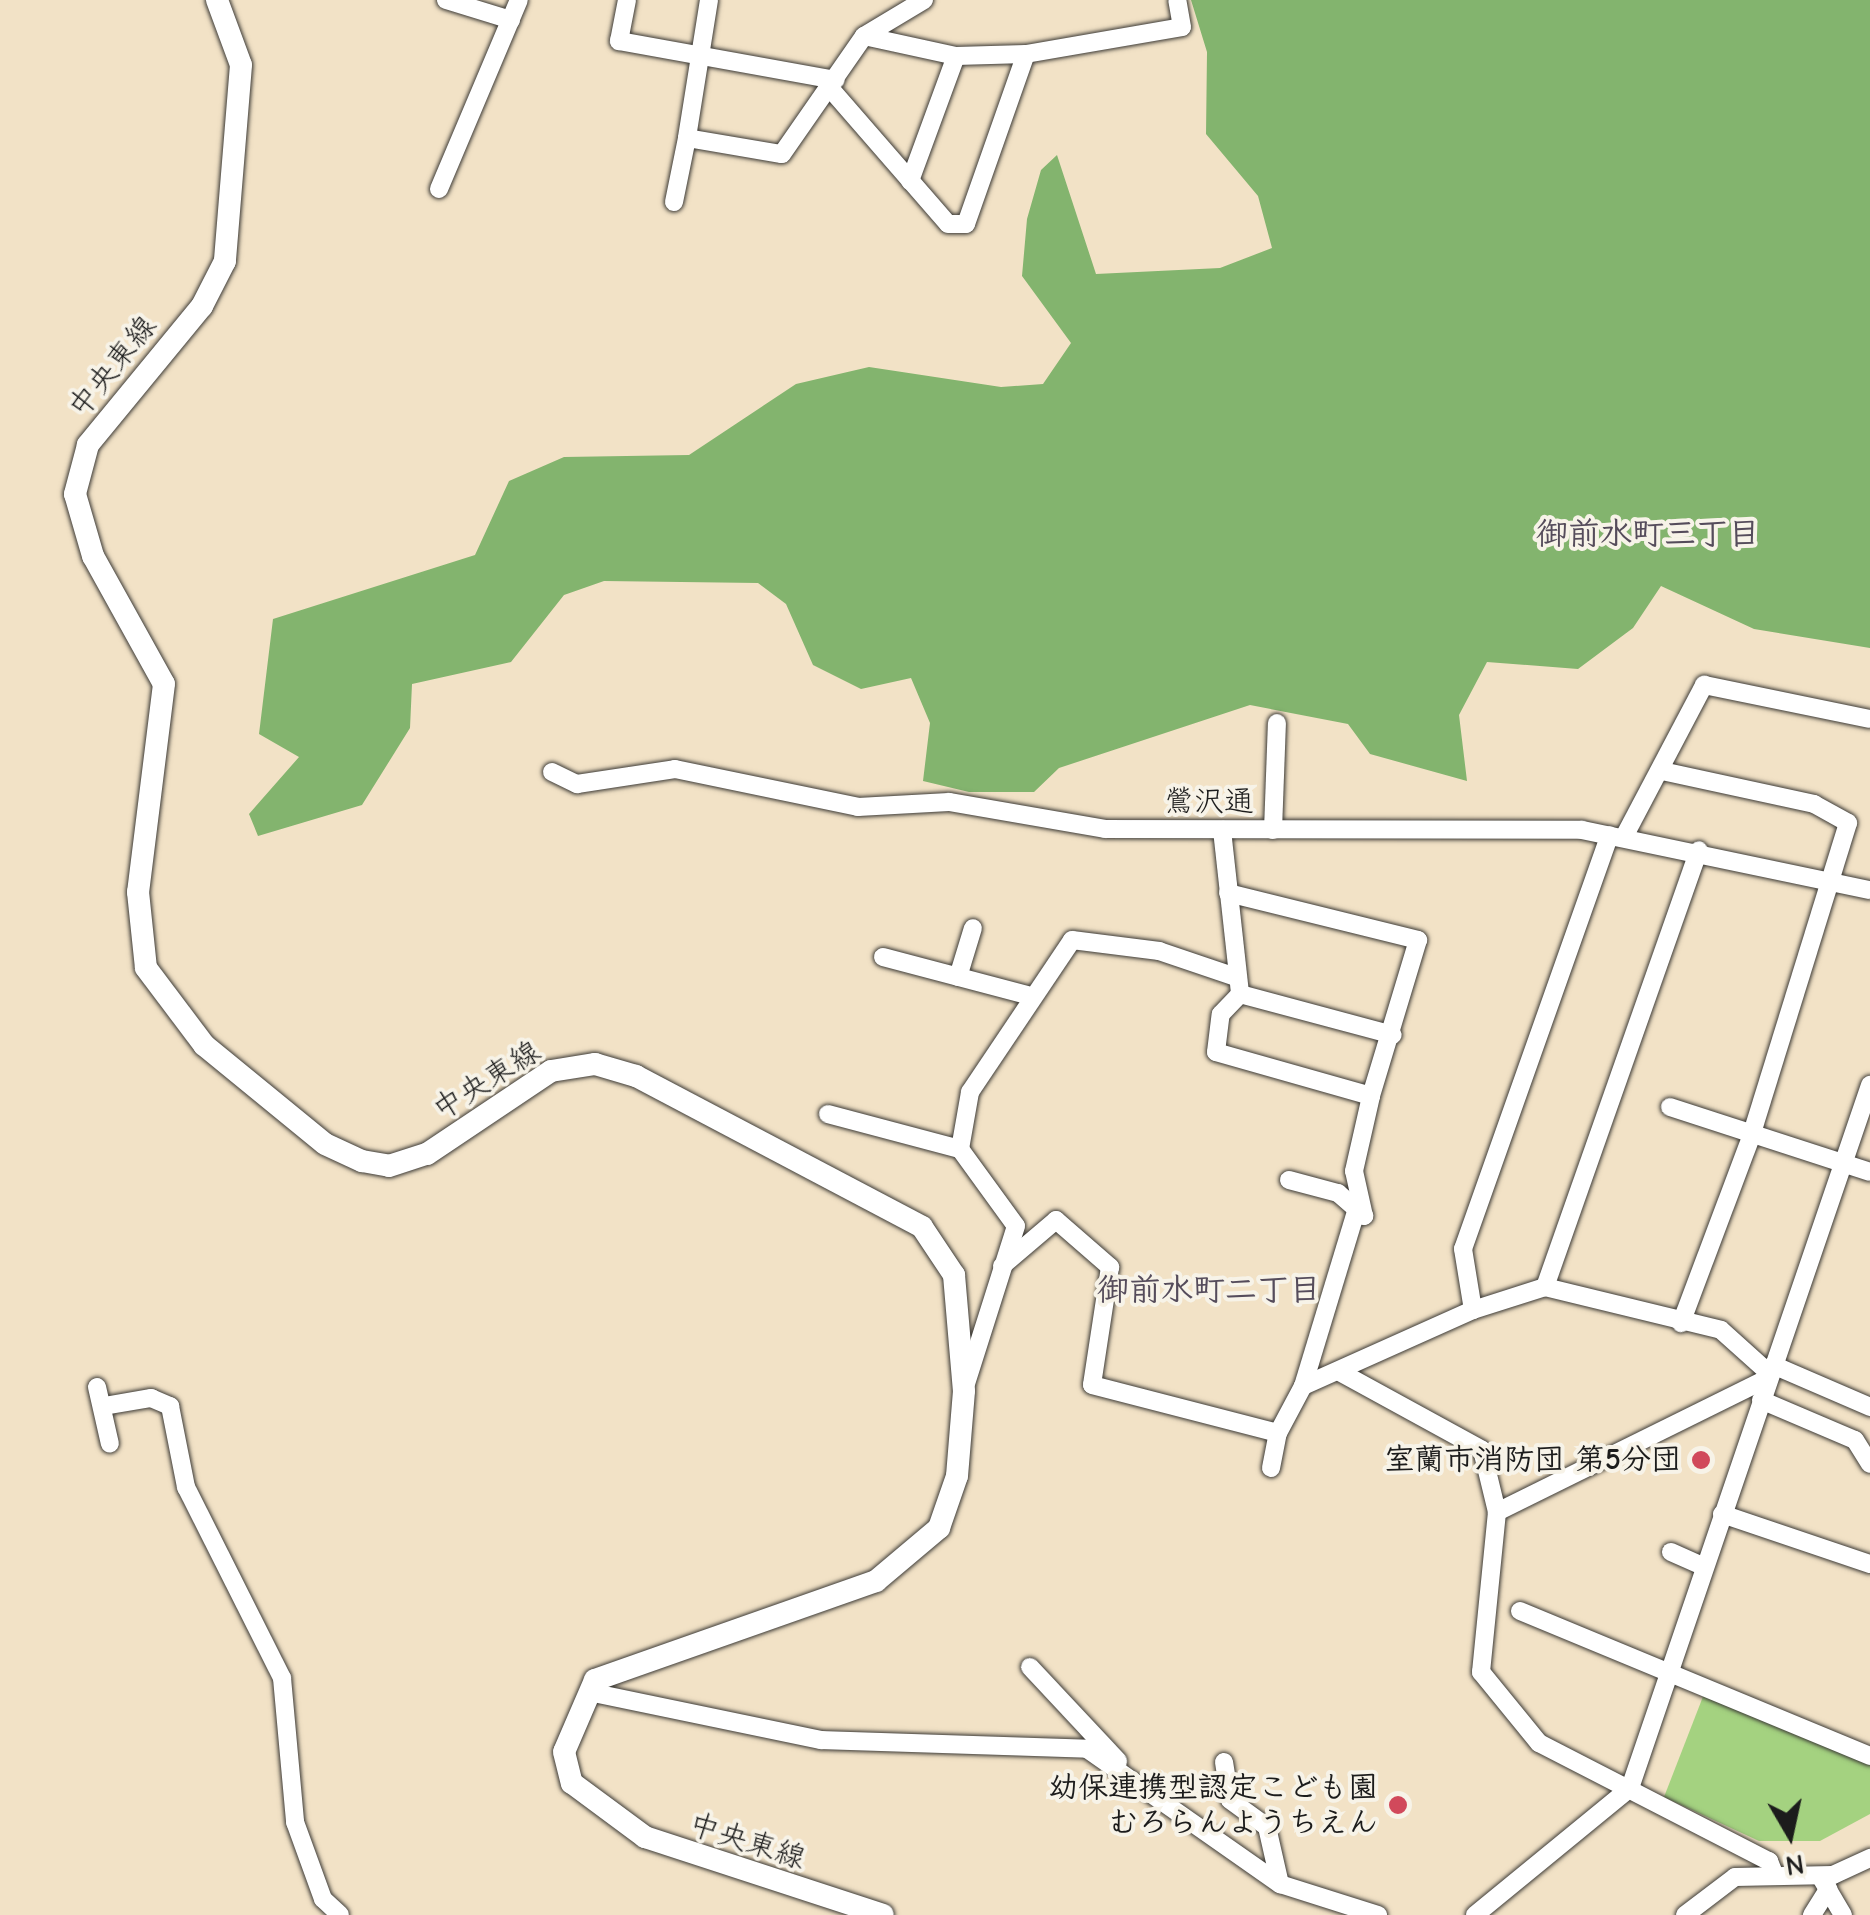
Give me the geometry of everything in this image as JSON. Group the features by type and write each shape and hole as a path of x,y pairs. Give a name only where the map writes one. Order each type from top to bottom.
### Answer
{"main road":[{"name":"中央東線","path":"217,0 241,64 225,260 202,306 88,445 74,494 93,556 164,684 138,907 157,992 264,1096 324,1144 375,1165 428,1154 550,1071 596,1064 636,1076 911,1216 954,1276 964,1390 947,1512 898,1568 598,1678 589,1692 564,1766 588,1800 675,1852 883,1915"}],"street":[{"path":"446,0 511,20"},
{"path":"439,190 520,0"},
{"path":"626,0 619,41 833,84 948,224 966,224 1026,54"},
{"path":"674,202 709,0"},
{"path":"687,138 782,154 864,36 924,0"},
{"path":"864,36 956,56 1026,54 1182,27 1177,0"},
{"path":"910,181 956,56"},
{"path":"1473,1310 1464,1249 1618,835 1662,771 1704,685 1870,719"},
{"path":"1274,830 1276,723"},
{"name":"鶯沢通","path":"552,772 576,784 675,769 858,807 949,802 1073,827 1618,835 1836,878 1870,890"},
{"path":"1662,771 1814,804 1848,823 1836,878 1751,1137 1680,1323"},
{"path":"1222,830 1238,985 1221,1014 1216,1052 1371,1096"},
{"path":"1545,1288 1699,850"},
{"path":"1228,893 1418,940 1393,1035 1371,1096 1354,1171 1368,1211 1356,1212"},
{"path":"958,976 974,928"},
{"path":"960,1149 970,1092 1027,995 1072,940 1159,951 1238,985 1393,1035"},
{"path":"883,957 1027,995"},
{"path":"1474,1915 1630,1788 1870,1085"},
{"path":"1670,1108 1870,1172"},
{"path":"828,1114 960,1149 1016,1226 964,1390"},
{"path":"1289,1180 1338,1192 1356,1212"},
{"path":"1271,1468 1278,1433 1303,1386 1356,1212"},
{"path":"1002,1266 1056,1220 1110,1267 1092,1385 1278,1433"},
{"path":"1303,1386 1473,1310 1545,1288 1721,1330 1770,1372 1869,1402"},
{"path":"1338,1371 1482,1450 1497,1512 1480,1672 1538,1744 1769,1860 1775,1876"},
{"path":"1497,1512 1770,1372"},
{"path":"97,1388 110,1444"},
{"path":"104,1406 151,1398 170,1406 186,1488 282,1678 295,1822 323,1899 340,1915"},
{"path":"1761,1400 1855,1440 1870,1464"},
{"path":"1722,1514 1870,1564"},
{"path":"1671,1552 1704,1566"},
{"path":"1520,1610 1870,1756"},
{"path":"1030,1666 1123,1770 1280,1884 1378,1915"},
{"path":"589,1692 821,1740 1062,1745 1123,1770"},
{"path":"1224,1762 1230,1800 1267,1827 1280,1884"},
{"path":"1685,1915 1736,1877 1775,1876 1824,1882 1870,1858"},
{"path":"1824,1882 1845,1914"},
{"path":"1812,1915 1824,1882"}],"green space":[{"path":"1191,0 1870,0 1870,648 1754,629 1661,586 1633,628 1578,669 1487,662 1459,715 1467,781 1370,754 1348,724 1250,705 1059,768 1034,792 969,792 923,781 930,723 911,678 861,689 813,665 786,604 758,583 604,581 564,595 511,662 412,684 410,728 362,805 258,836 249,814 299,757 259,734 273,619 475,555 509,481 564,457 689,455 796,384 869,367 1001,387 1043,384 1071,343 1022,276 1027,219 1041,170 1057,155 1096,274 1220,268 1272,248 1258,196 1206,134 1207,52"},
{"path":"1704,1694 1870,1764 1870,1814 1820,1841 1759,1841 1664,1797"}],"place":[{"name":"室蘭市消防団 第5分団","path":"1701,1460"},
{"name":"幼保連携型認定こども園 むろらんようちえん","path":"1398,1805"}],"district":[{"name":"御前水町三丁目","path":"1648,534"},
{"name":"御前水町二丁目","path":"1209,1290"}]}
